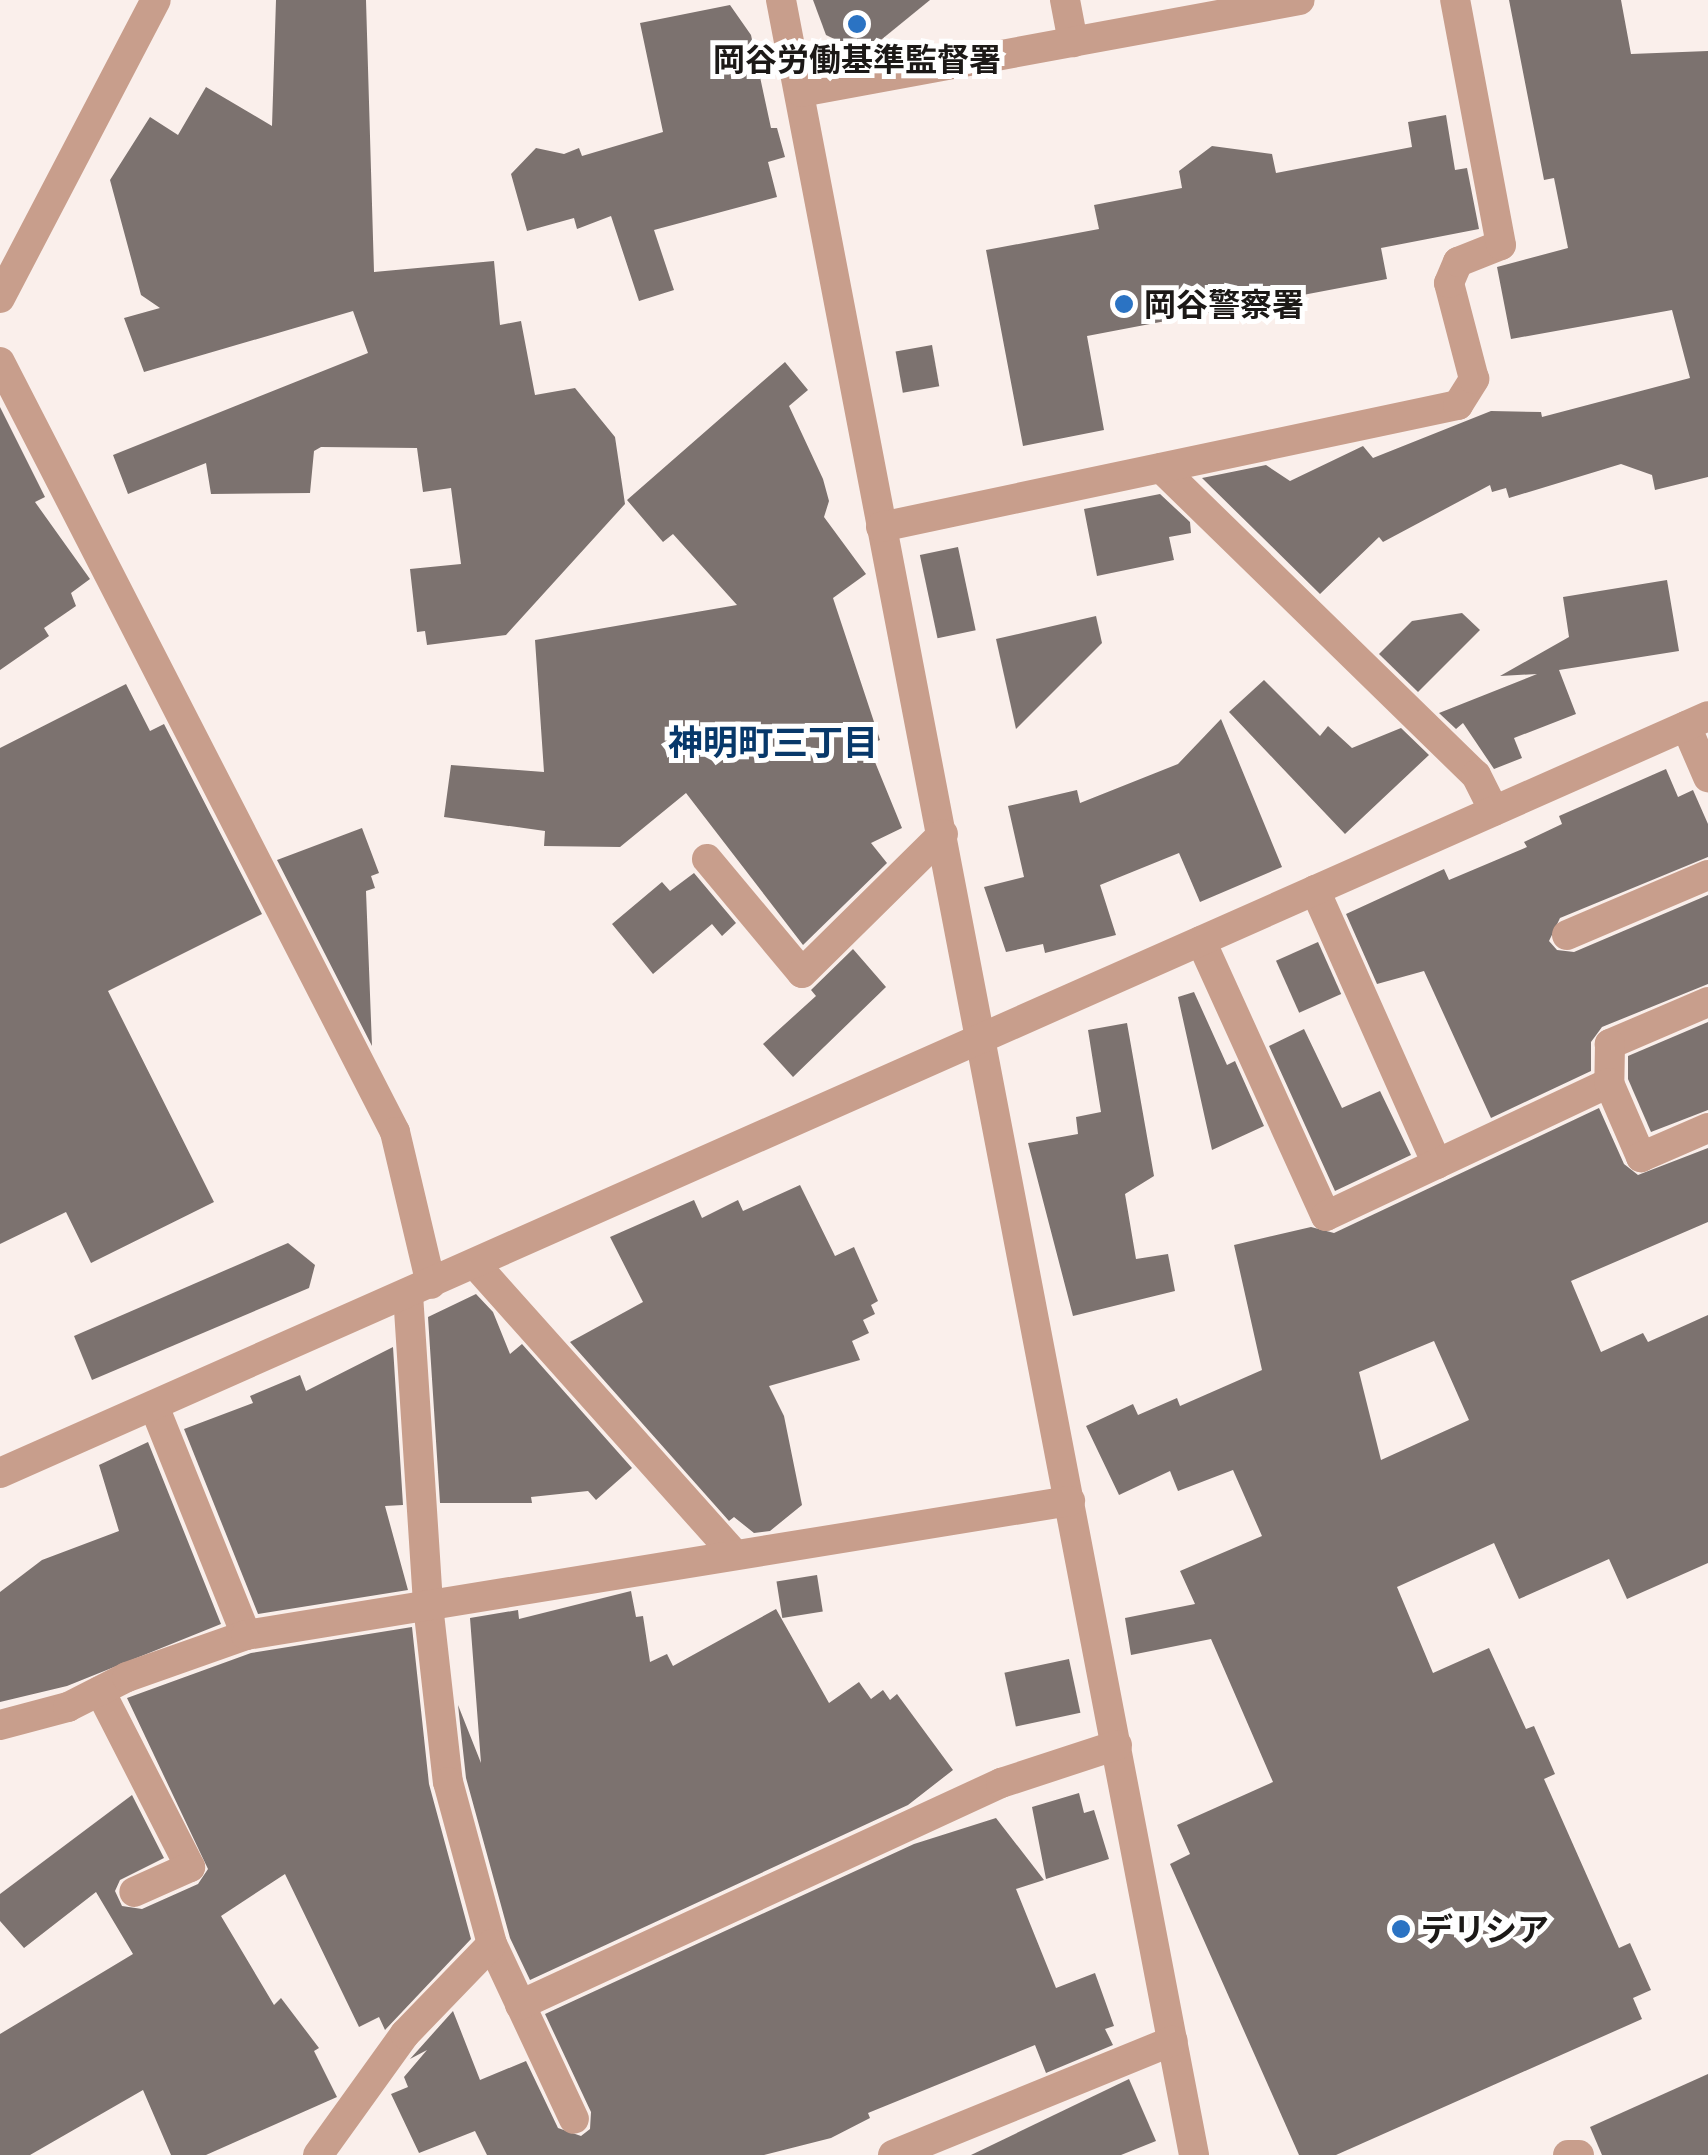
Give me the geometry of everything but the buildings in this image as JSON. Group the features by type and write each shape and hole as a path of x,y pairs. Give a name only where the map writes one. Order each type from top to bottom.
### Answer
{"street":[{"path":"0,298 156,0"},
{"path":"781,0 881,527 984,1037 1194,2155"},
{"path":"1065,0 1074,42"},
{"path":"801,92 1300,0"},
{"path":"881,527 1458,406 1474,380 1449,282 1458,262 1501,245 1455,0"},
{"path":"0,362 395,1132 420,1289 428,1605 448,1782 492,1944 574,2120"},
{"path":"1162,468 1476,775 1494,811"},
{"path":"0,1474 1697,721 1708,777"},
{"path":"707,859 802,972 943,834"},
{"path":"1567,935 1708,875"},
{"path":"1315,890 1436,1164"},
{"path":"1201,941 1326,1216 1608,1083"},
{"path":"1708,1002 1610,1044 1608,1083 1641,1157 1708,1128"},
{"path":"476,1264 735,1555"},
{"path":"154,1406 246,1635"},
{"path":"0,1725 68,1707 246,1635 1070,1501"},
{"path":"100,1691 190,1867 134,1892"},
{"path":"520,2005 1000,1783 1117,1745"},
{"path":"318,2155 406,2034 492,1944"},
{"path":"893,2155 1172,2041"},
{"path":"1568,2155 1579,2155"}],"place":[{"name":"岡谷労働基準監督署","path":"857,24"},
{"name":"岡谷警察署","path":"1124,304"},
{"name":"デリシア","path":"1401,1929"}],"district":[{"name":"神明町三丁目","path":"773,741"}]}
